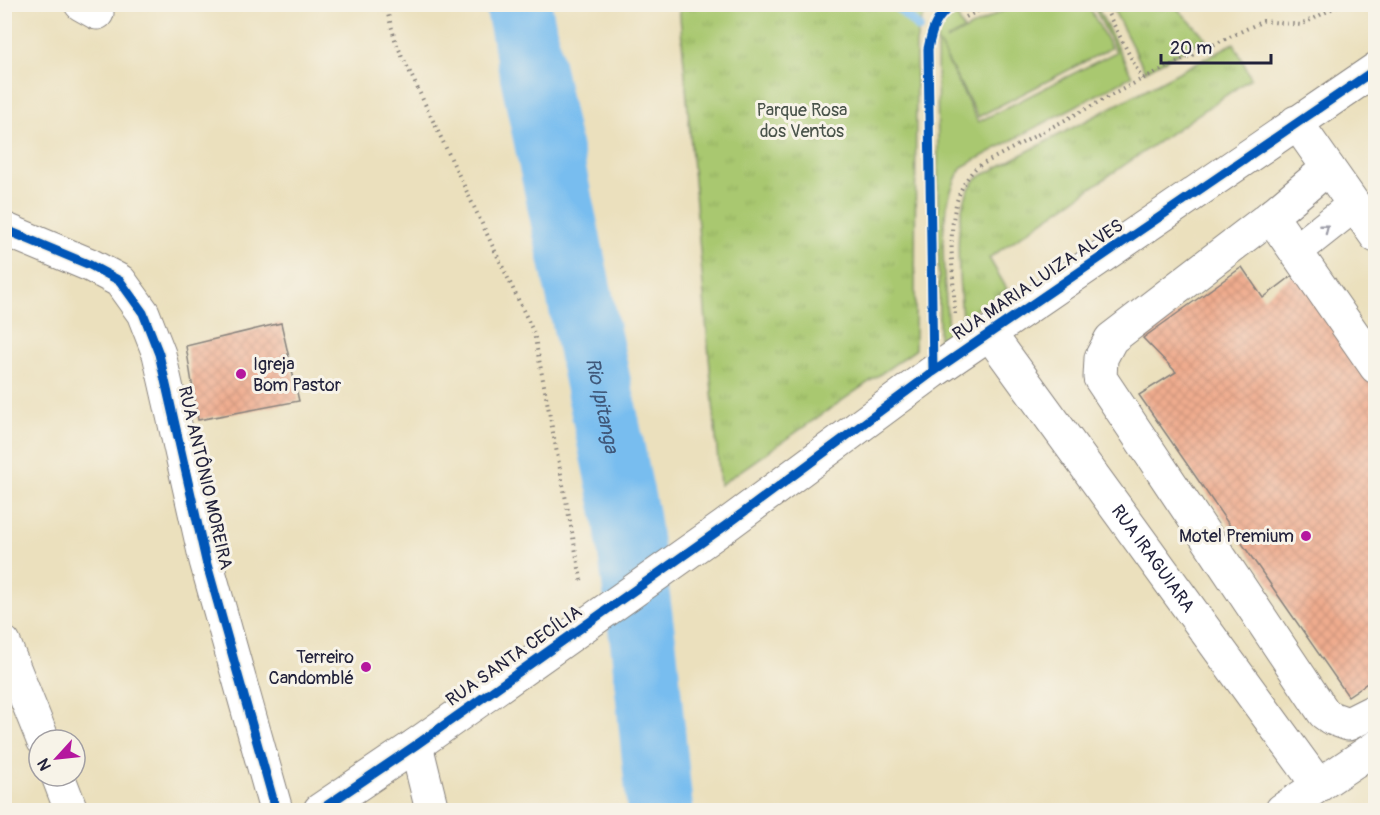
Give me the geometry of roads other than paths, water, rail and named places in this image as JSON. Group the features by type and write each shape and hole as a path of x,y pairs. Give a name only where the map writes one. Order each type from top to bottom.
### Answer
{"street":[{"name":"RUA MARIA LUIZA ALVES","path":"725,526 933,372 1376,69"},
{"path":"1296,123 1376,236"},
{"path":"1328,168 1271,216 1111,339 1101,358 1100,378 1324,712 1339,722 1348,724 1376,710"},
{"path":"1296,251 1354,205"},
{"path":"1271,216 1376,367"},
{"name":"RUA ANTÔNIO MOREIRA","path":"4,229 90,265 120,281 143,313 159,354 206,561 276,810"},
{"name":"RUA IRAGUIARA","path":"989,333 1318,785"},
{"name":"RUA SANTA CECÍLIA","path":"320,810 417,746 725,526"},
{"path":"4,643 38,728"},
{"path":"417,746 432,810"},
{"path":"1282,810 1376,747"},
{"path":"62,788 71,810"}],"waterway":[{"name":"Rio Ipitanga","path":"518,4 626,516 644,649 660,810"},
{"path":"895,4 919,28"}],"place":[{"name":"Igreja Bom Pastor","path":"241,374"},
{"name":"Motel Premium","path":"1306,536"},
{"name":"Terreiro Candomblé","path":"366,667"}],"park label":[{"name":"Parque Rosa dos Ventos","path":"802,120"}]}
